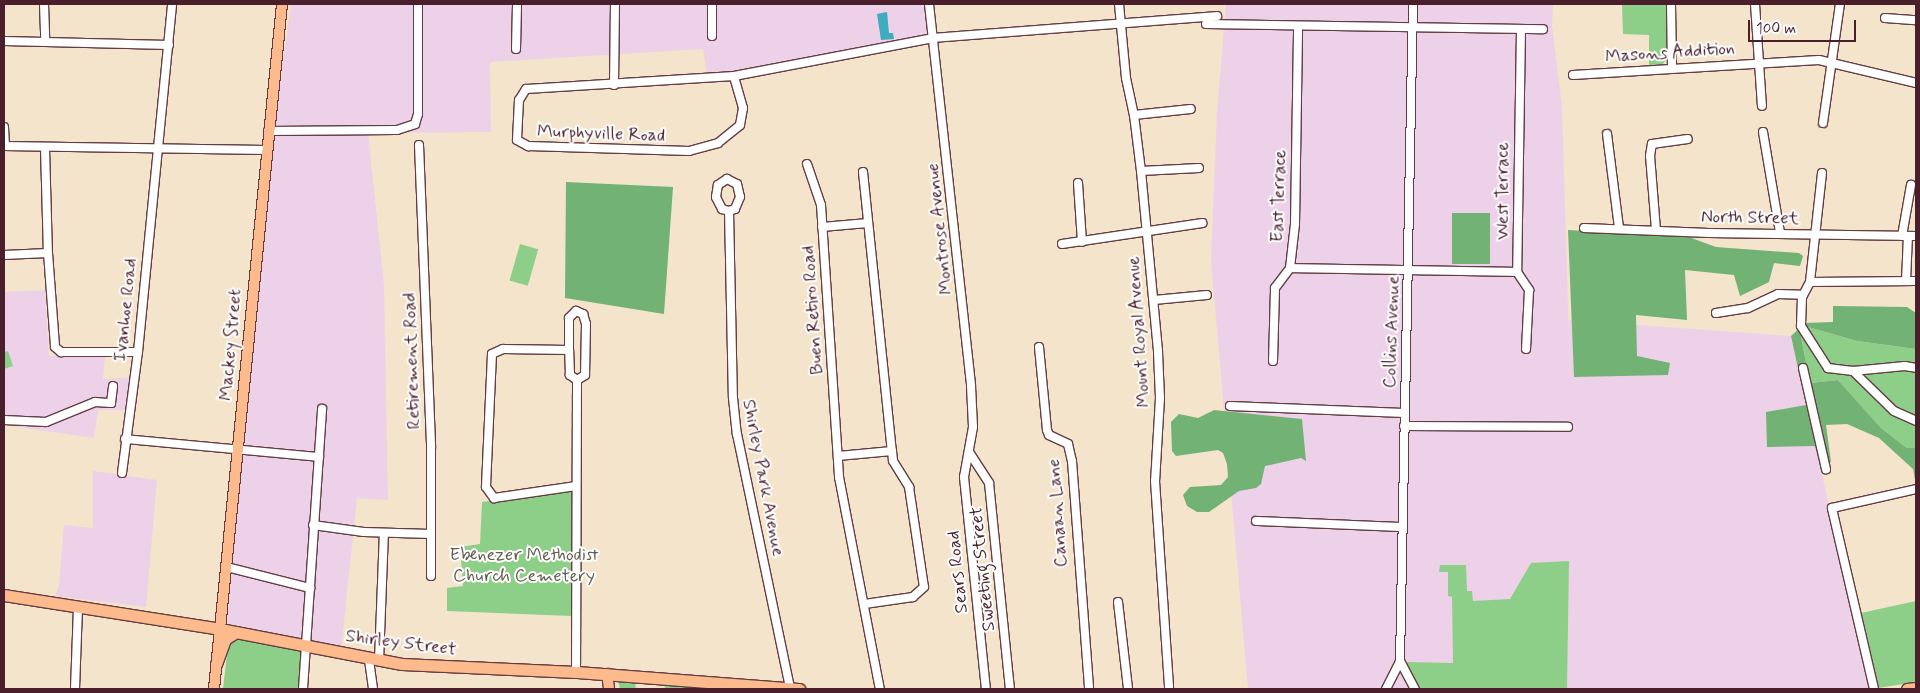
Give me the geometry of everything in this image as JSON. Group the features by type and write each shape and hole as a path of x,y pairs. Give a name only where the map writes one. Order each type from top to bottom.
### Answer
{"highway":[{"name":"Shirley Street","path":"4,595 220,629 374,660 795,688"},
{"path":"216,664 225,639 236,632"},
{"path":"1907,689 1916,688"}],"main road":[{"name":"Mackey Street","path":"214,689 282,4"},
{"path":"607,674 609,689"}],"street":[{"path":"44,4 44,42"},
{"name":"Ivanhoe Road","path":"122,473 138,352 172,4"},
{"path":"268,131 397,130 414,124 418,114 418,4"},
{"path":"516,49 517,4"},
{"path":"614,85 615,4"},
{"path":"712,4 712,36"},
{"name":"Montrose Avenue","path":"929,4 971,386 974,427 970,452"},
{"name":"Mount Royal Avenue","path":"1119,4 1126,78 1134,114 1141,171 1154,300 1160,398 1155,481 1169,689"},
{"name":"Collins Avenue","path":"1386,689 1400,661 1413,4"},
{"path":"1671,4 1672,68"},
{"path":"1755,4 1762,106"},
{"path":"1823,123 1840,4"},
{"name":"Murphyville Road","path":"734,76 743,108 740,125 706,148 662,153 523,146 517,140 519,100 526,89 734,76 932,38 1217,16"},
{"path":"1885,18 1916,20"},
{"path":"1206,24 1543,30"},
{"name":"East Terrace","path":"1273,361 1275,288 1290,268 1296,186 1298,26"},
{"name":"West Terrace","path":"1521,29 1517,272 1529,290 1526,349"},
{"path":"4,41 169,45"},
{"name":"Masons Addition","path":"1573,75 1759,63 1832,62 1916,83"},
{"path":"1134,114 1191,109"},
{"path":"4,127 4,146 158,150 266,150"},
{"path":"1763,132 1780,232"},
{"path":"1607,134 1619,228"},
{"path":"1656,230 1650,156 1652,144 1688,139"},
{"name":"Retirement Road","path":"418,145 432,576"},
{"path":"45,148 48,253 56,347 61,352 138,352"},
{"name":"Buen Retiro Road","path":"807,164 821,205 838,456 880,689"},
{"path":"1141,171 1199,168"},
{"path":"863,172 893,461 909,487 924,587 913,597 865,604"},
{"path":"1822,173 1810,282 1803,295 1800,326 1823,365 1853,371 1897,366 1916,368"},
{"path":"1078,183 1082,242"},
{"path":"1906,281 1911,185"},
{"name":"Shirley Park Avenue","path":"729,211 733,398 737,434 795,688"},
{"path":"822,227 868,222"},
{"path":"1062,244 1202,223"},
{"name":"North Street","path":"1584,228 1709,233 1780,232 1816,235 1909,236"},
{"path":"4,255 48,253"},
{"path":"1290,268 1517,272"},
{"path":"1810,282 1916,281"},
{"path":"1716,314 1752,306 1778,294 1803,295"},
{"path":"1154,300 1207,295"},
{"path":"578,311 585,317 586,370 583,378 577,380 570,375 569,318 572,312 578,311"},
{"name":"Canaan Lane","path":"1038,347 1047,430 1049,435 1068,444 1073,469 1078,582 1089,689"},
{"path":"569,350 503,349 492,354 486,487 494,498 576,486"},
{"path":"1803,368 1824,466"},
{"path":"1853,371 1894,411 1916,421"},
{"path":"576,672 577,380"},
{"path":"4,420 46,422 95,402 111,403 114,386"},
{"path":"1230,406 1404,413"},
{"path":"303,689 304,646 310,588 322,409"},
{"path":"1404,426 1568,427"},
{"path":"125,439 237,447 318,457"},
{"path":"838,456 892,451"},
{"name":"Sears Road","path":"970,452 964,477 986,689"},
{"name":"Sweeting Street","path":"970,452 989,483 1010,689"},
{"path":"1874,689 1832,508 1916,489"},
{"path":"1256,521 1402,527"},
{"path":"313,525 384,533 431,534"},
{"path":"372,689 384,533"},
{"path":"227,566 310,588"},
{"path":"1118,602 1128,689"},
{"path":"75,689 78,606"},
{"name":"Collins Avenue","path":"1400,661 1415,689"}],"shaded area":[{"path":"291,4 924,4 928,36 741,72 707,74 703,49 490,62 491,132 368,133 384,285 388,500 357,498 341,650 227,623 273,134"},
{"path":"1226,4 1553,4 1552,25 1562,108 1570,372 1569,320 1791,336 1870,689 1248,689 1211,260 1217,111"},
{"path":"45,290 49,356 105,357 103,379 131,378 127,410 98,410 94,438 4,425 4,292"},
{"path":"93,471 157,480 146,607 55,596 59,586 64,525 93,528"}],"green space":[{"path":"1622,4 1666,4 1667,59 1661,66 1649,66 1649,35 1623,34"},
{"path":"566,182 673,187 664,314 565,298"},
{"path":"1452,213 1490,213 1490,264 1452,264"},
{"path":"1568,230 1686,236 1716,247 1799,253 1803,256 1800,266 1774,263 1769,282 1740,296 1734,275 1685,270 1687,320 1636,315 1637,356 1670,363 1668,375 1574,377"},
{"path":"520,244 538,249 528,286 510,281"},
{"path":"1833,306 1907,307 1916,313 1916,349 1857,341 1808,327 1801,337 1810,383 1838,380 1881,428 1907,448 1916,448 1916,485 1913,469 1879,438 1847,424 1826,425 1831,462 1820,465 1815,446 1767,447 1766,412 1806,405 1791,336 1805,323 1833,322"},
{"path":"1808,327 1857,341 1916,349 1916,448 1907,448 1881,428 1838,380 1810,383 1801,337"},
{"path":"8,351 13,366 4,369 4,352"},
{"path":"1214,410 1302,419 1306,461 1301,458 1265,466 1261,484 1256,488 1239,491 1209,512 1197,512 1187,506 1183,495 1190,487 1221,485 1228,477 1227,464 1223,453 1218,450 1176,456 1172,451 1171,422 1179,414 1198,418"},
{"name":"Ebenezer Methodist Church Cemetery","path":"573,489 572,616 447,611 447,588 463,586 460,547 480,544 482,502"},
{"path":"1569,561 1567,689 1418,689 1405,662 1453,663 1452,597 1448,596 1448,572 1439,572 1440,565 1466,565 1467,591 1472,591 1473,601 1510,599 1531,563"},
{"path":"1916,601 1916,682 1878,688 1861,613"},
{"path":"239,636 301,648 299,689 223,689 228,646"},
{"path":"618,681 635,682 636,689 620,689"},
{"path":"664,682 743,689 665,689"}],"water":[{"path":"887,12 889,33 893,33 894,39 881,40 877,14"}]}
